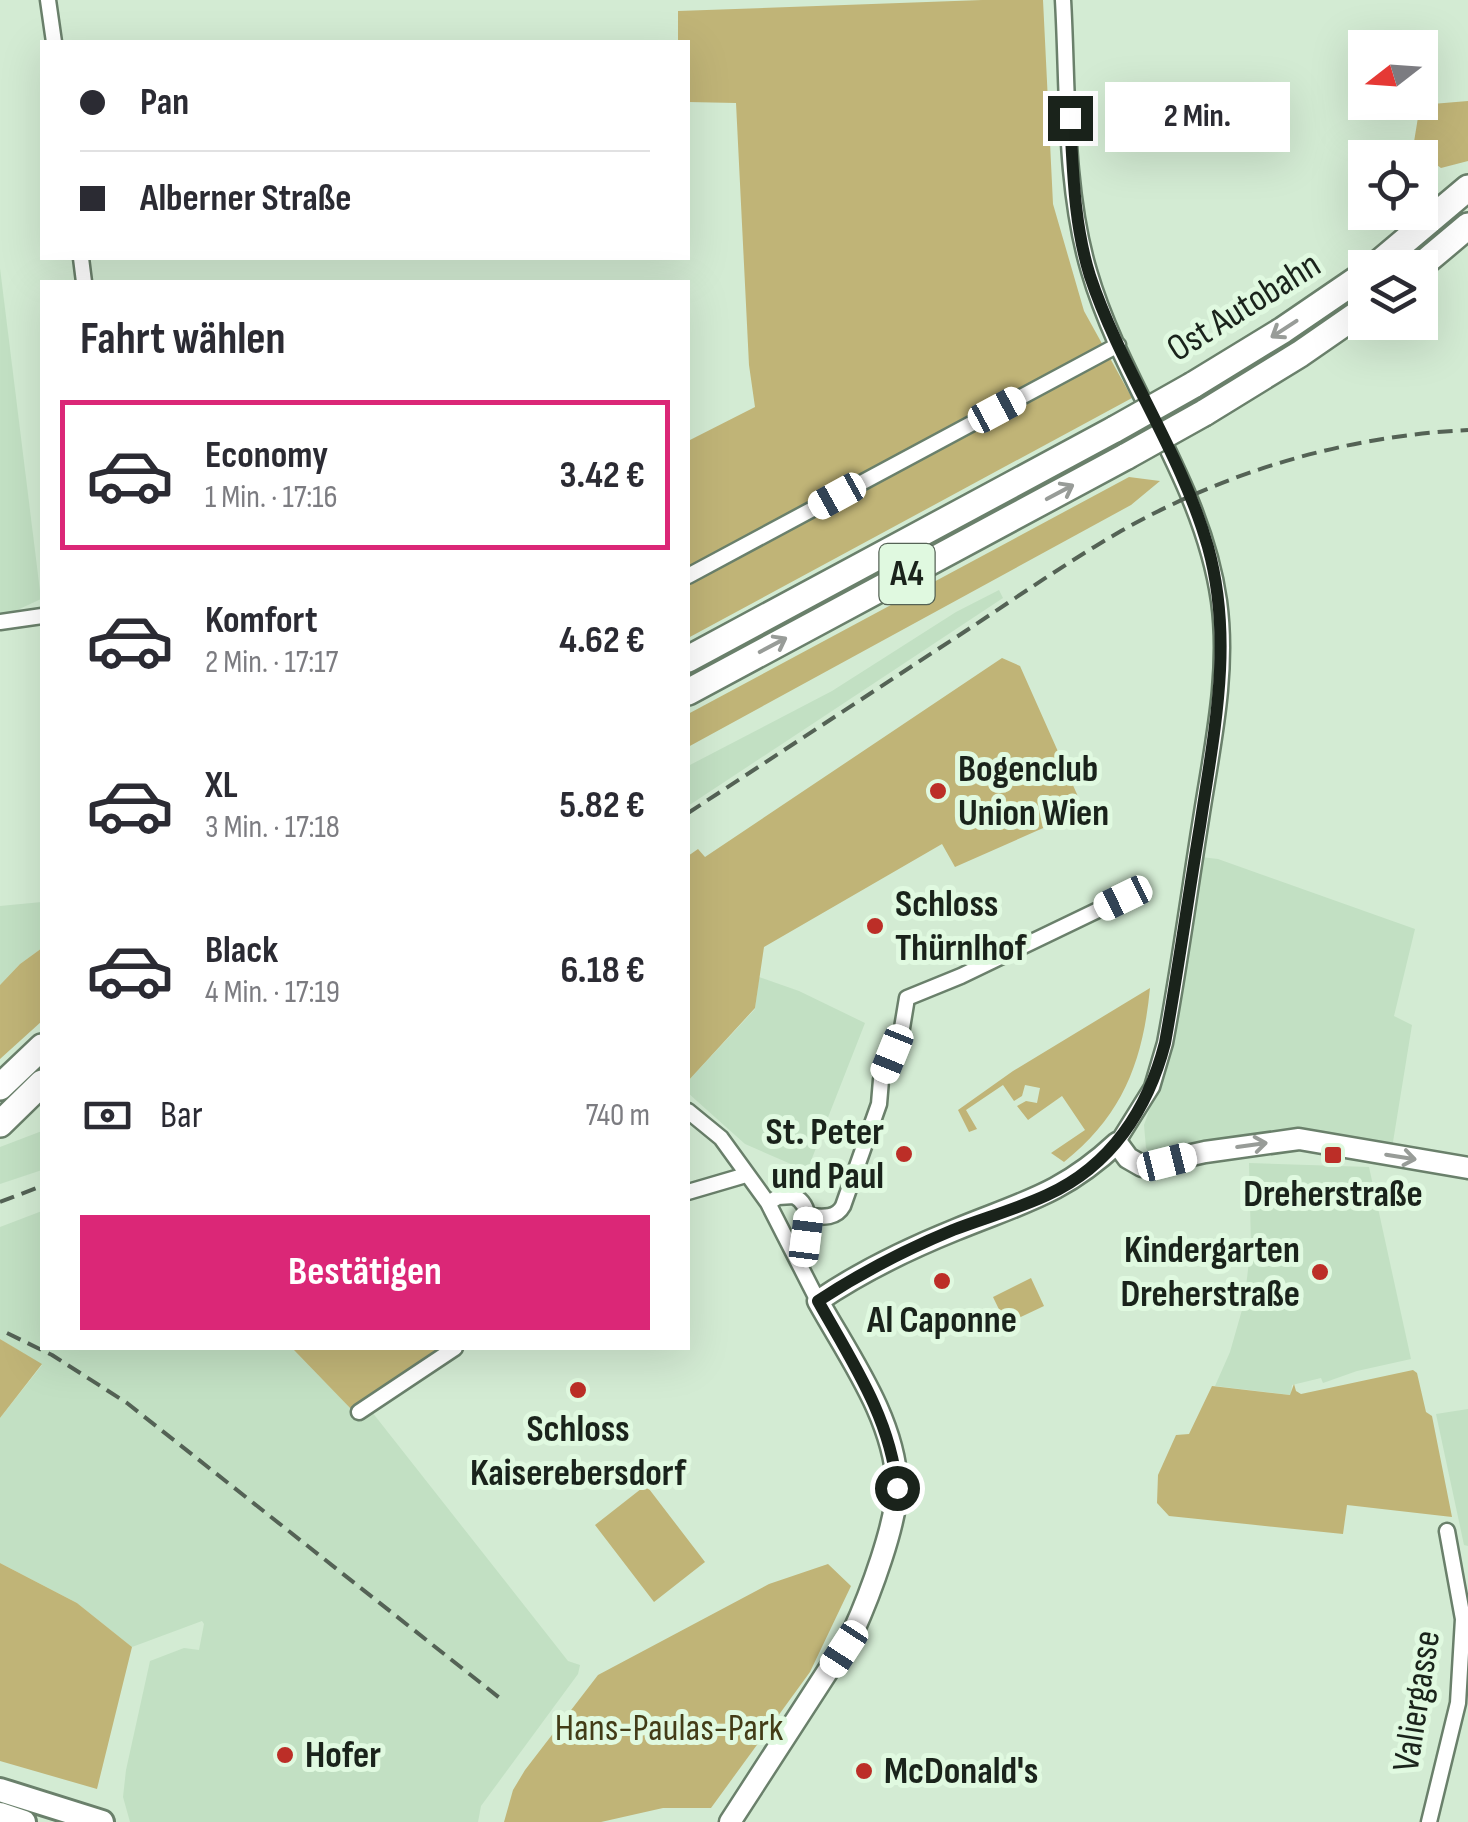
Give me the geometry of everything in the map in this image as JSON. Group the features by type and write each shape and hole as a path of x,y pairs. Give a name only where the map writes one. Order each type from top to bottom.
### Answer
{"highway":[{"name":"Ost Autobahn","path":"1394,250 1468,188"},
{"path":"1438,251 1468,226"},
{"name":"Ost Autobahn","path":"690,658 1193,385 1348,286"},
{"name":"Ost Autobahn","path":"690,691 1204,413 1348,321"},
{"path":"9,1078 40,1049"},
{"path":"0,1124 40,1085"}],"main road":[{"path":"0,1790 102,1822"},
{"path":"0,1814 24,1822"}],"street":[{"path":"48,0 54,40"},
{"path":"818,1301 845,1283 928,1242 1060,1188 1117,1143 1152,1087 1165,1043 1222,669 1219,604 1200,522 1118,344 1081,242 1074,191 1063,0"},
{"path":"690,575 1118,344"},
{"path":"0,622 40,616"},
{"path":"809,1216 829,1217 843,1206 879,1104 881,1080 902,1028 906,998 961,976 1123,898"},
{"path":"690,1113 721,1138 768,1203 868,1392 894,1464 896,1502 854,1632 730,1822"},
{"path":"1117,1143 1128,1158 1142,1166 1205,1152 1299,1139 1468,1168"},
{"path":"690,1191 746,1175"},
{"path":"768,1203 778,1197 801,1199 809,1216 802,1266"},
{"path":"360,1412 451,1350"},
{"name":"Valiergasse","path":"1429,1822 1458,1703 1463,1619 1447,1531"}],"shaded area":[{"path":"0,268 40,599 0,618"},
{"path":"999,590 1003,598 690,805 690,765 832,691 956,612"},
{"path":"1201,857 1218,859 1415,929 1394,1016 1412,1025 1392,1148 1314,1132 1151,1154 1146,1148 1144,1125 1172,1046"},
{"path":"40,902 40,949 0,985 0,906"},
{"path":"759,977 799,991 865,1023 807,1171 745,1144 690,1095 690,1079 755,1009"},
{"path":"40,1132 40,1171 0,1184 0,1147"},
{"name":"Kindergarten Dreherstraße","path":"1249,1163 1369,1167 1411,1359 1323,1383 1321,1378 1292,1385 1291,1395 1215,1386 1244,1303 1251,1245"},
{"path":"40,1212 40,1350 294,1350 361,1419 372,1412 568,1661 580,1665 578,1674 481,1806 478,1822 130,1822 123,1797 126,1770 150,1661 184,1648 199,1650 204,1624 202,1621 132,1647 77,1603 0,1563 0,1418 42,1365 0,1339 0,1227"},
{"path":"1468,1409 1468,1546 1464,1545 1436,1414"}],"green space":[{"path":"1043,0 1053,204 1084,311 1132,398 690,637 690,440 755,407 749,365 736,103 690,102 690,40 678,40 678,11"},
{"path":"1468,101 1468,161 1441,168 1438,140 1414,140 1418,120 1438,120 1438,104"},
{"path":"1129,477 1160,481 1131,505 690,746 690,713"},
{"name":"Bogenclub Union Wien","path":"1002,658 1020,666 1084,810 955,867 942,844 764,947 755,1008 690,1079 690,855 698,849 705,857"},
{"path":"40,949 40,1023 0,1059 0,985"},
{"path":"1150,988 1142,1039 1126,1085 1101,1125 1064,1162 1051,1153 1085,1130 1062,1096 1028,1120 1017,1106 1026,1101 1037,1103 1040,1088 1025,1085 1022,1096 1014,1101 1003,1085 966,1110 977,1129 969,1132 958,1110 1013,1071"},
{"path":"1031,1278 1044,1306 1006,1324 993,1297"},
{"path":"0,1339 42,1364 0,1418"},
{"path":"294,1350 443,1350 352,1410"},
{"path":"1413,1370 1426,1412 1432,1416 1452,1517 1347,1505 1343,1534 1169,1516 1157,1503 1158,1475 1176,1435 1189,1434 1212,1386 1290,1395 1294,1384 1301,1394"},
{"path":"646,1485 705,1562 654,1602 595,1525"},
{"path":"0,1563 77,1603 132,1647 97,1789 0,1761"},
{"name":"Hans-Paulas-Park","path":"828,1564 851,1586 810,1672 711,1808 663,1808 601,1822 504,1822 513,1790 525,1770 598,1675 769,1584"}],"railway":[{"path":"690,812 1058,570 1161,510 1288,460 1377,440 1468,430"},
{"path":"0,1202 40,1187"},
{"path":"7,1333 40,1349"},
{"path":"42,1350 127,1403 501,1699"}],"place":[{"name":"Bogenclub Union Wien","path":"938,791"},
{"name":"Schloss Thürnlhof","path":"875,926"},
{"name":"St. Peter und Paul","path":"904,1154"},
{"name":"Dreherstraße","path":"1333,1155"},
{"name":"Kindergarten Dreherstraße","path":"1320,1272"},
{"name":"Al Caponne","path":"942,1281"},
{"name":"Schloss Kaiserebersdorf","path":"578,1390"},
{"name":"Hofer","path":"285,1755"},
{"name":"McDonald's","path":"864,1771"}],"route":[{"path":"897,1488 891,1448 876,1410 818,1301 845,1283 951,1231 1060,1188 1088,1170 1134,1121 1158,1072 1165,1043 1219,701 1222,640 1208,549 1189,496 1089,272 1074,191 1070,118"}]}
